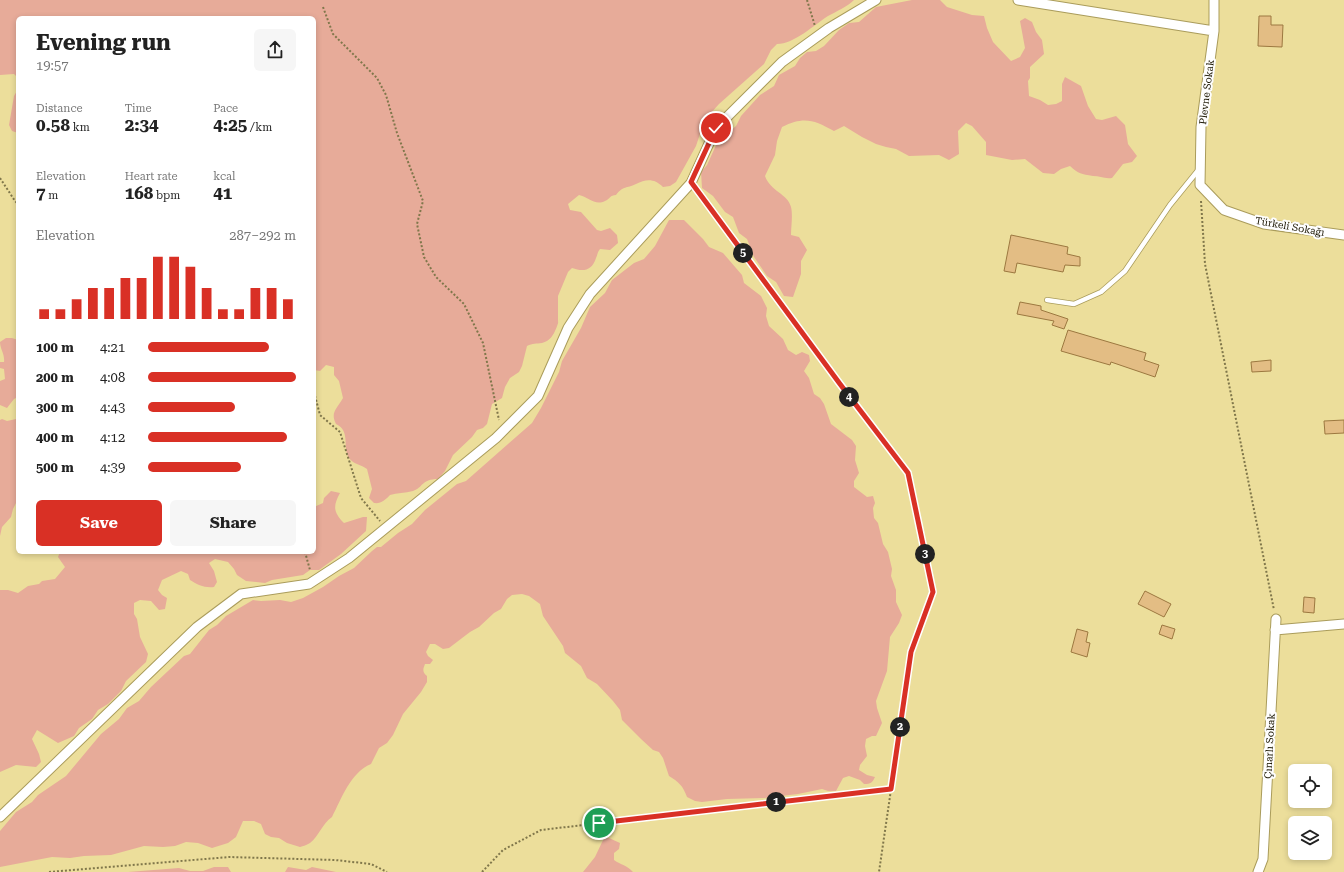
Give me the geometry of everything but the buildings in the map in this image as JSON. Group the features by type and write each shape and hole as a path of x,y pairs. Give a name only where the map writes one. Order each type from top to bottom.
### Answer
{"street":[{"path":"0,817 197,627 241,594 309,584 349,558 501,433 538,396 568,328 590,294 691,182 716,128 782,62 818,36 876,0"},
{"path":"1018,0 1214,31"},
{"name":"Plevne Sokak","path":"1200,185 1201,127 1214,31 1214,0"},
{"name":"Türkeli Sokağı","path":"1200,185 1224,210 1264,224 1344,236"},
{"name":"Çınarlı Sokak","path":"1258,872 1263,859 1276,619"},
{"path":"1275,630 1344,624"}],"lane":[{"path":"1047,300 1074,304 1101,292 1125,271 1170,205 1201,166"}],"path":[{"path":"807,0 818,36"},
{"path":"323,7 333,34 377,78 386,95 397,134 423,201 417,224 424,257 436,277 464,304 483,343 501,433"},
{"path":"0,178 16,202"},
{"path":"691,182 840,384 908,473 933,592 911,652 879,872"},
{"path":"1200,185 1204,264 1276,619"},
{"path":"316,400 320,415 340,432 361,498 386,528"},
{"path":"306,554 313,581"},
{"path":"482,872 503,850 541,830 891,789"},
{"path":"49,872 228,857 335,860 371,864 388,872"}],"shaded area":[{"path":"0,0 854,0 797,38 777,44 771,50 764,64 719,104 710,114 696,146 676,182 670,186 663,187 656,182 647,180 623,188 616,195 601,202 595,202 579,195 568,204 570,210 581,212 597,230 601,231 610,228 617,235 618,243 610,250 600,249 590,268 580,270 572,268 568,272 558,296 558,323 554,333 549,339 542,343 527,346 519,372 510,378 505,387 502,398 492,404 487,424 483,428 477,430 472,437 453,455 445,471 438,479 428,480 413,491 390,495 379,503 374,503 369,498 372,489 367,469 353,462 349,458 346,449 345,435 341,427 336,424 334,420 334,413 343,398 339,381 334,375 334,367 326,365 320,371 316,370 316,16 16,16 16,76 14,74 0,75"},
{"path":"912,0 940,0 947,7 972,15 984,16 993,42 1011,61 1020,57 1025,48 1020,21 1025,18 1032,22 1036,32 1042,40 1044,54 1030,67 1030,78 1028,81 1029,96 1048,105 1056,104 1062,101 1062,84 1065,77 1081,86 1088,106 1096,119 1102,120 1116,116 1125,125 1128,144 1137,156 1132,162 1123,164 1112,178 1083,174 1070,166 1061,169 1054,174 1043,173 1025,159 1012,160 986,155 986,142 972,126 966,123 958,131 959,154 949,160 939,155 909,156 896,149 876,144 844,126 834,131 815,122 797,121 782,127 777,141 775,155 765,176 767,181 789,203 792,214 791,235 799,237 807,250 801,261 801,274 793,297 784,296 776,282 767,276 754,257 747,239 739,233 733,217 725,212 713,196 702,188 701,172 707,165 718,141 736,126 741,116 760,95 774,86 779,75 795,66 800,58 807,52 816,51 824,46 839,30 849,23 859,22 876,7"},
{"path":"16,92 16,132 12,131 9,125 14,96"},
{"path":"669,220 684,220 709,247 723,253 742,275 744,283 761,296 767,308 766,316 769,326 783,339 788,350 796,355 802,352 809,355 810,361 804,371 809,378 814,394 820,398 824,404 831,424 852,440 856,446 855,460 859,473 854,481 854,487 867,497 873,496 875,503 873,508 874,518 878,523 883,544 888,552 892,569 891,576 896,590 896,602 902,615 890,637 887,671 876,701 882,723 876,736 866,739 865,746 867,756 860,765 859,770 867,775 875,777 872,782 864,784 860,780 849,776 843,778 836,791 822,789 798,794 764,798 727,799 702,802 695,801 687,797 680,785 669,776 663,758 659,752 653,750 622,720 620,710 613,701 597,684 587,678 581,666 565,653 563,646 543,616 540,604 529,596 522,594 512,595 507,599 501,609 494,613 479,627 449,648 443,649 435,644 430,644 426,652 433,660 430,664 425,664 424,666 423,670 427,676 427,682 421,692 403,714 393,735 387,743 379,748 371,764 357,773 343,794 332,817 309,844 300,847 287,843 279,838 271,837 265,834 261,824 254,821 243,821 236,837 228,843 212,848 198,843 186,842 175,846 144,846 111,855 70,858 52,857 0,867 0,831 16,812 32,802 38,795 66,776 101,734 119,719 127,708 139,701 151,687 184,656 190,654 209,630 217,625 226,616 253,600 280,600 291,602 303,598 354,568 377,547 381,547 412,524 425,510 457,484 466,481 532,423 559,372 562,361 581,328 590,307 605,293 612,280 634,263 644,259 655,246"},
{"path":"6,338 16,339 16,398 7,408 0,405 0,381 5,379 4,369 0,368 0,362 4,362 4,359 0,342"},
{"path":"2,419 7,421 16,419 16,503 11,517 2,527 0,536 0,420"},
{"path":"331,491 340,493 335,509 338,516 344,523 367,517 366,531 341,554 319,570 310,570 303,575 272,580 265,583 246,581 237,575 228,562 215,559 209,563 214,571 217,582 214,587 204,587 190,580 188,574 181,571 162,580 158,590 167,598 165,609 159,610 151,601 140,600 134,603 134,614 137,619 140,637 148,654 146,662 126,681 121,691 108,704 98,710 92,719 79,728 74,736 58,743 37,730 32,739 41,762 36,767 16,765 0,772 0,590 8,590 18,593 28,586 39,584 42,581 55,579 65,567 58,557 59,554 316,554 316,506 323,503 324,498"},
{"path":"604,838 609,838 620,843 619,849 614,853 614,860 633,872 583,872 595,857"},
{"path":"214,867 228,867 231,872 128,872 179,868 190,871 203,871"},
{"path":"288,867 306,870 312,867 336,872 285,872"}],"route":[{"path":"599,823 891,789 911,652 933,592 908,473 840,384 691,182 716,128"}]}
